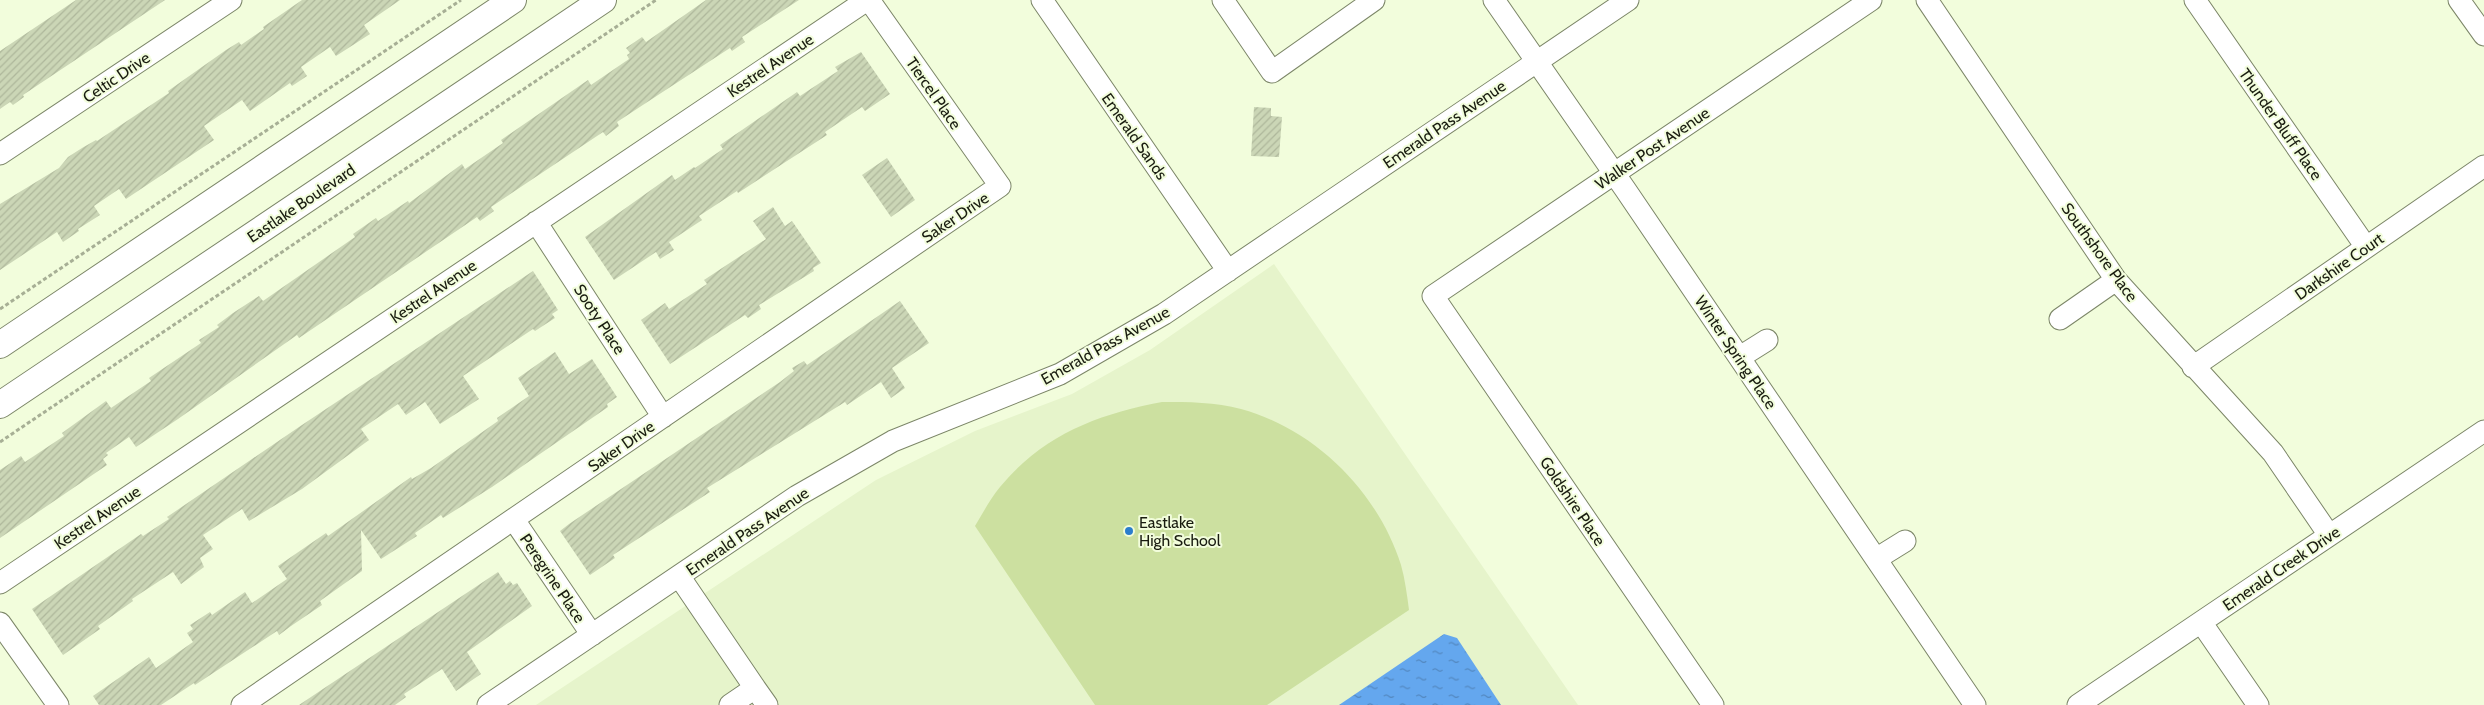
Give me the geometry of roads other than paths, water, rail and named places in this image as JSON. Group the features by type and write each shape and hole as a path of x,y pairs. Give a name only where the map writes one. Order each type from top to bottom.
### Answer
{"main road":[{"path":"0,345 513,0"},
{"name":"Eastlake Boulevard","path":"0,405 603,0"}],"street":[{"name":"Celtic Drive","path":"0,154 231,0"},
{"name":"Tiercel Place","path":"868,0 1000,186"},
{"name":"Kestrel Avenue","path":"0,583 868,0"},
{"name":"Emerald Sands","path":"1042,0 1228,271"},
{"path":"1223,0 1272,72 1374,0"},
{"name":"Winter Spring Place","path":"1494,0 1615,173 1976,705"},
{"name":"Emerald Pass Avenue","path":"488,705 797,496 893,441 1060,374 1164,314 1628,0"},
{"name":"Walker Post Avenue","path":"1433,296 1871,0"},
{"name":"Southshore Place","path":"1927,0 2116,280 2273,453 2329,535"},
{"name":"Thunder Bluff Place","path":"2195,0 2366,247"},
{"path":"2460,0 2484,35"},
{"name":"Darkshire Court","path":"2193,367 2484,166"},
{"name":"Saker Drive","path":"242,705 1000,186"},
{"name":"Sooty Place","path":"536,222 663,417"},
{"path":"2060,319 2116,280"},
{"name":"Goldshire Place","path":"1433,296 1713,705"},
{"path":"1740,357 1767,340"},
{"name":"Emerald Creek Drive","path":"2078,705 2484,430"},
{"name":"Peregrine Place","path":"514,520 592,635"},
{"path":"1876,559 1905,541"},
{"path":"679,576 761,697 730,705"},
{"path":"2201,622 2258,705"},
{"path":"0,623 58,705"}],"water":[{"path":"1444,634 1457,638 1501,705 1339,705"}],"place":[{"name":"Eastlake High School","path":"1129,531"}]}
